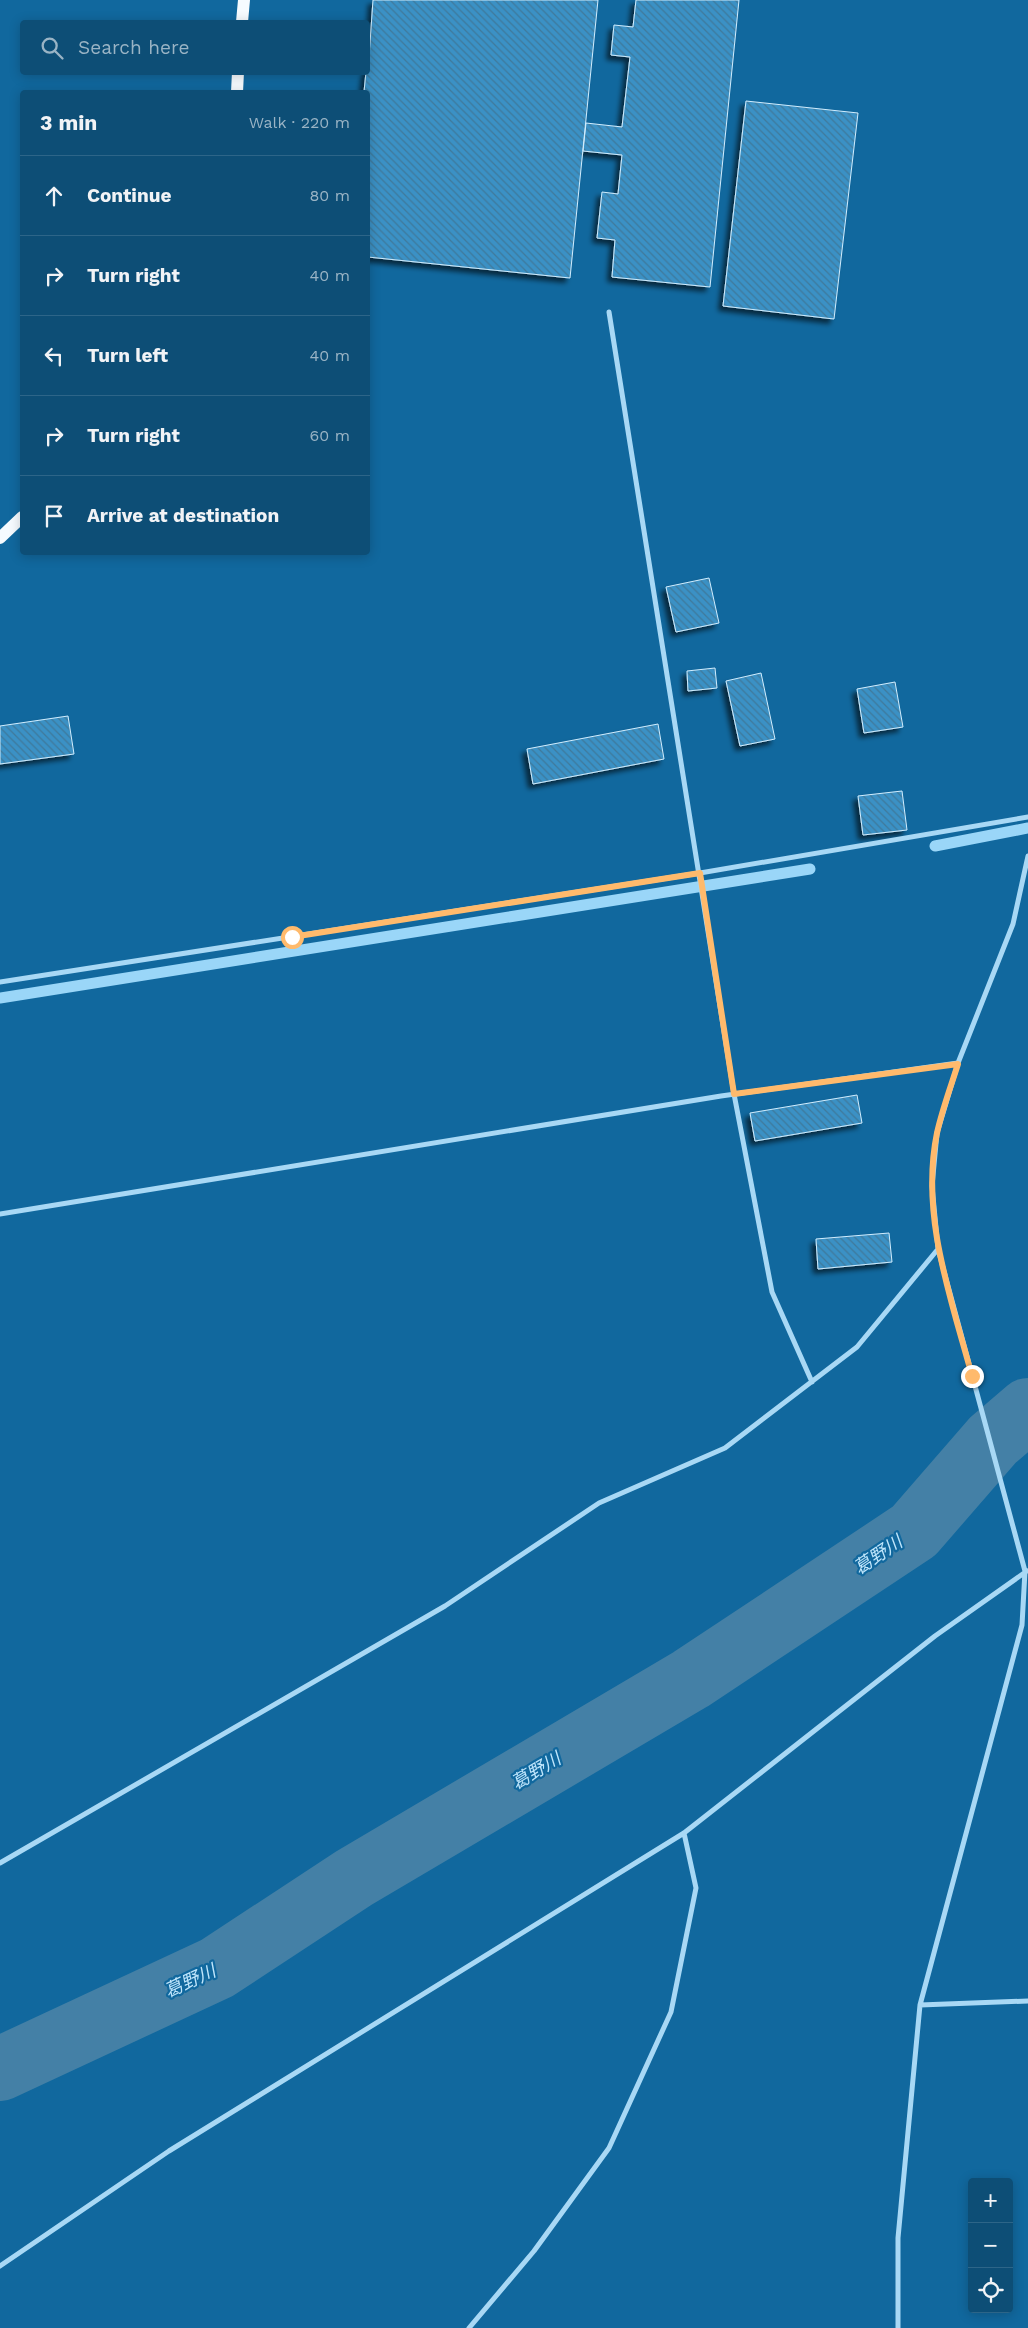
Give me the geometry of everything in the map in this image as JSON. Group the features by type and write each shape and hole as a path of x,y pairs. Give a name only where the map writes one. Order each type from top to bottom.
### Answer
{"main road":[{"path":"242,20 244,0"},
{"path":"236,90 238,75"},
{"path":"0,538 20,519"}],"street":[{"path":"609,312 734,1094 772,1292 812,1382"},
{"path":"0,982 700,873 1028,817"},
{"path":"898,2328 898,2238 920,2005 1022,1625 1027,1571 1021,1557 938,1249 932,1186 937,1133 958,1064 1013,924 1028,856"},
{"path":"0,1214 734,1094 958,1064"},
{"path":"0,1863 445,1606 598,1502 726,1448 857,1347 938,1249"},
{"path":"0,2266 186,2141 684,1833 935,1636 1027,1571"},
{"path":"469,2328 534,2251 609,2148 671,2012 696,1888 684,1833"},
{"path":"920,2005 1028,2001"}],"building":[{"path":"373,0 598,0 570,278 370,257 370,90 364,90 366,75 370,75"},
{"path":"636,0 739,0 710,287 612,277 615,240 597,238 602,192 618,194 622,155 583,151 586,123 622,127 630,57 611,55 614,25 633,27"},
{"path":"746,101 858,113 834,319 723,306"},
{"path":"709,578 719,623 676,632 666,587"},
{"path":"715,668 717,688 688,691 687,671"},
{"path":"761,673 775,739 740,746 726,681"},
{"path":"895,682 903,727 864,733 857,689"},
{"path":"68,716 74,754 0,764 0,726"},
{"path":"658,724 664,759 533,784 527,749"},
{"path":"902,791 907,830 863,835 858,796"},
{"path":"857,1095 862,1123 755,1141 750,1113"},
{"path":"889,1233 892,1262 818,1269 816,1239"}],"waterway":[{"path":"935,846 1028,828"},
{"path":"0,998 810,869"},
{"name":"葛野川","path":"0,2069 217,1968 354,1878 691,1679 914,1531 993,1440 1028,1410"}],"route":[{"path":"292,937 700,873 734,1094 958,1064 937,1133 932,1186 938,1249 972,1376"}]}
